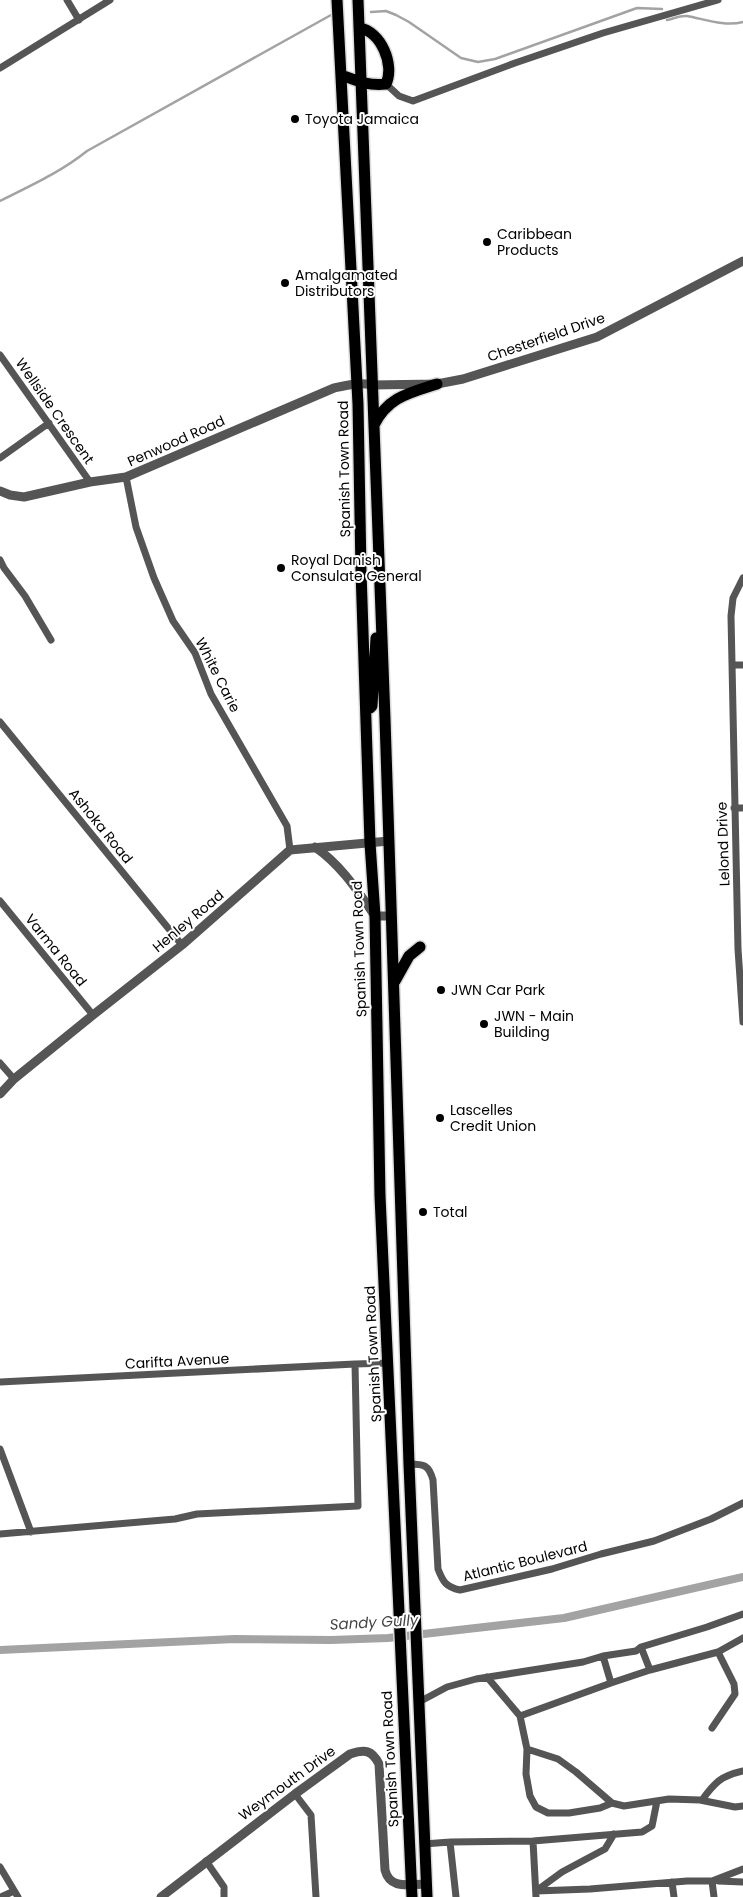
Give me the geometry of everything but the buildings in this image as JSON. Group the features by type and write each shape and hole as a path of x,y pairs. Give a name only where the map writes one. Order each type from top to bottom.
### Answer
{"highway":[{"name":"Spanish Town Road","path":"337,0 357,383 370,843 375,916 380,1196 412,1897"},
{"path":"358,0 373,427 381,587 409,1464 427,1897"},
{"path":"341,75 362,83 374,85 386,84 389,78 389,62 382,46 365,28 359,28"},
{"path":"373,427 379,415 391,403 407,394 437,384"},
{"path":"366,710 372,706 377,592 381,587"},
{"path":"393,984 410,956 420,947"},
{"path":"380,1196 400,1195"}],"street":[{"path":"67,0 79,20"},
{"path":"0,68 110,0"},
{"path":"386,84 399,96 413,101 603,33 718,0"},
{"name":"Chesterfield Drive","path":"357,383 372,385 437,384 463,380 607,333 743,261"},
{"name":"Wellside Crescent","path":"0,355 90,482"},
{"name":"Penwood Road","path":"0,490 10,495 24,497 90,482 126,477 334,388 357,383"},
{"path":"0,458 49,423"},
{"name":"White Carie","path":"126,477 136,527 154,578 173,621 195,653 211,694 287,826 290,850"},
{"path":"0,560 25,596 51,640"},
{"name":"Lelond Drive","path":"743,578 734,598 731,616 734,808 743,1022"},
{"path":"732,665 743,665"},
{"name":"Ashoka Road","path":"0,722 182,945"},
{"path":"734,808 743,808"},
{"path":"290,850 389,841"},
{"path":"315,847 344,872 375,916 391,916"},
{"name":"Henley Road","path":"0,1094 14,1079 182,945 290,850"},
{"name":"Varma Road","path":"0,901 93,1015"},
{"path":"0,1062 14,1079"},
{"name":"Carifta Avenue","path":"0,1382 389,1363"},
{"path":"0,1534 175,1519 197,1514 358,1506 355,1364"},
{"path":"0,1449 31,1532"},
{"name":"Atlantic Boulevard","path":"409,1464 423,1464 430,1471 433,1480 438,1569 443,1582 449,1588 460,1590 552,1569 601,1554 654,1542 711,1519 743,1503"},
{"path":"418,1702 447,1687 487,1677 583,1662 636,1650 707,1628 743,1614"},
{"path":"520,1716 650,1670 718,1652 743,1638"},
{"path":"641,1648 650,1670"},
{"path":"712,1728 734,1694 734,1684 718,1652"},
{"path":"603,1656 610,1683"},
{"path":"487,1677 520,1716 527,1749 526,1774 530,1796 536,1807 548,1813 569,1813 600,1808 612,1803"},
{"path":"527,1749 558,1760 576,1772 612,1803 624,1806 656,1800 702,1800 735,1807 743,1806"},
{"name":"Weymouth Drive","path":"161,1897 295,1794 350,1754 360,1750 375,1756 379,1764 387,1878 393,1883 401,1885 426,1884"},
{"path":"702,1800 713,1784 731,1774 743,1771"},
{"path":"295,1794 311,1815 316,1897"},
{"path":"424,1844 533,1841 642,1832 652,1826 656,1800"},
{"path":"536,1894 562,1872 605,1849 614,1834"},
{"path":"533,1841 536,1894"},
{"path":"450,1842 456,1897"},
{"path":"206,1861 224,1887 224,1897"},
{"path":"0,1867 16,1894 1,1897"},
{"path":"712,1881 743,1870"},
{"path":"712,1881 714,1897"},
{"path":"536,1894 590,1893 672,1882 743,1882"},
{"path":"672,1882 674,1897"}],"waterway":[{"path":"371,12 386,11 396,15 461,58 478,62 495,59 637,8 662,9"},
{"path":"0,201 56,172 87,151 331,15"},
{"path":"667,20 684,16 729,24 743,22"},
{"name":"Sandy Gully","path":"0,1650 235,1639 331,1640 388,1638 564,1618 743,1577"}],"place":[{"name":"Toyota Jamaica","path":"295,119"},
{"name":"Caribbean Products","path":"487,242"},
{"name":"Amalgamated Distributors","path":"285,283"},
{"name":"Royal Danish Consulate General","path":"281,568"},
{"name":"JWN Car Park","path":"441,990"},
{"name":"JWN - Main Building","path":"484,1024"},
{"name":"Lascelles Credit Union","path":"440,1118"},
{"name":"Total","path":"423,1212"}]}
